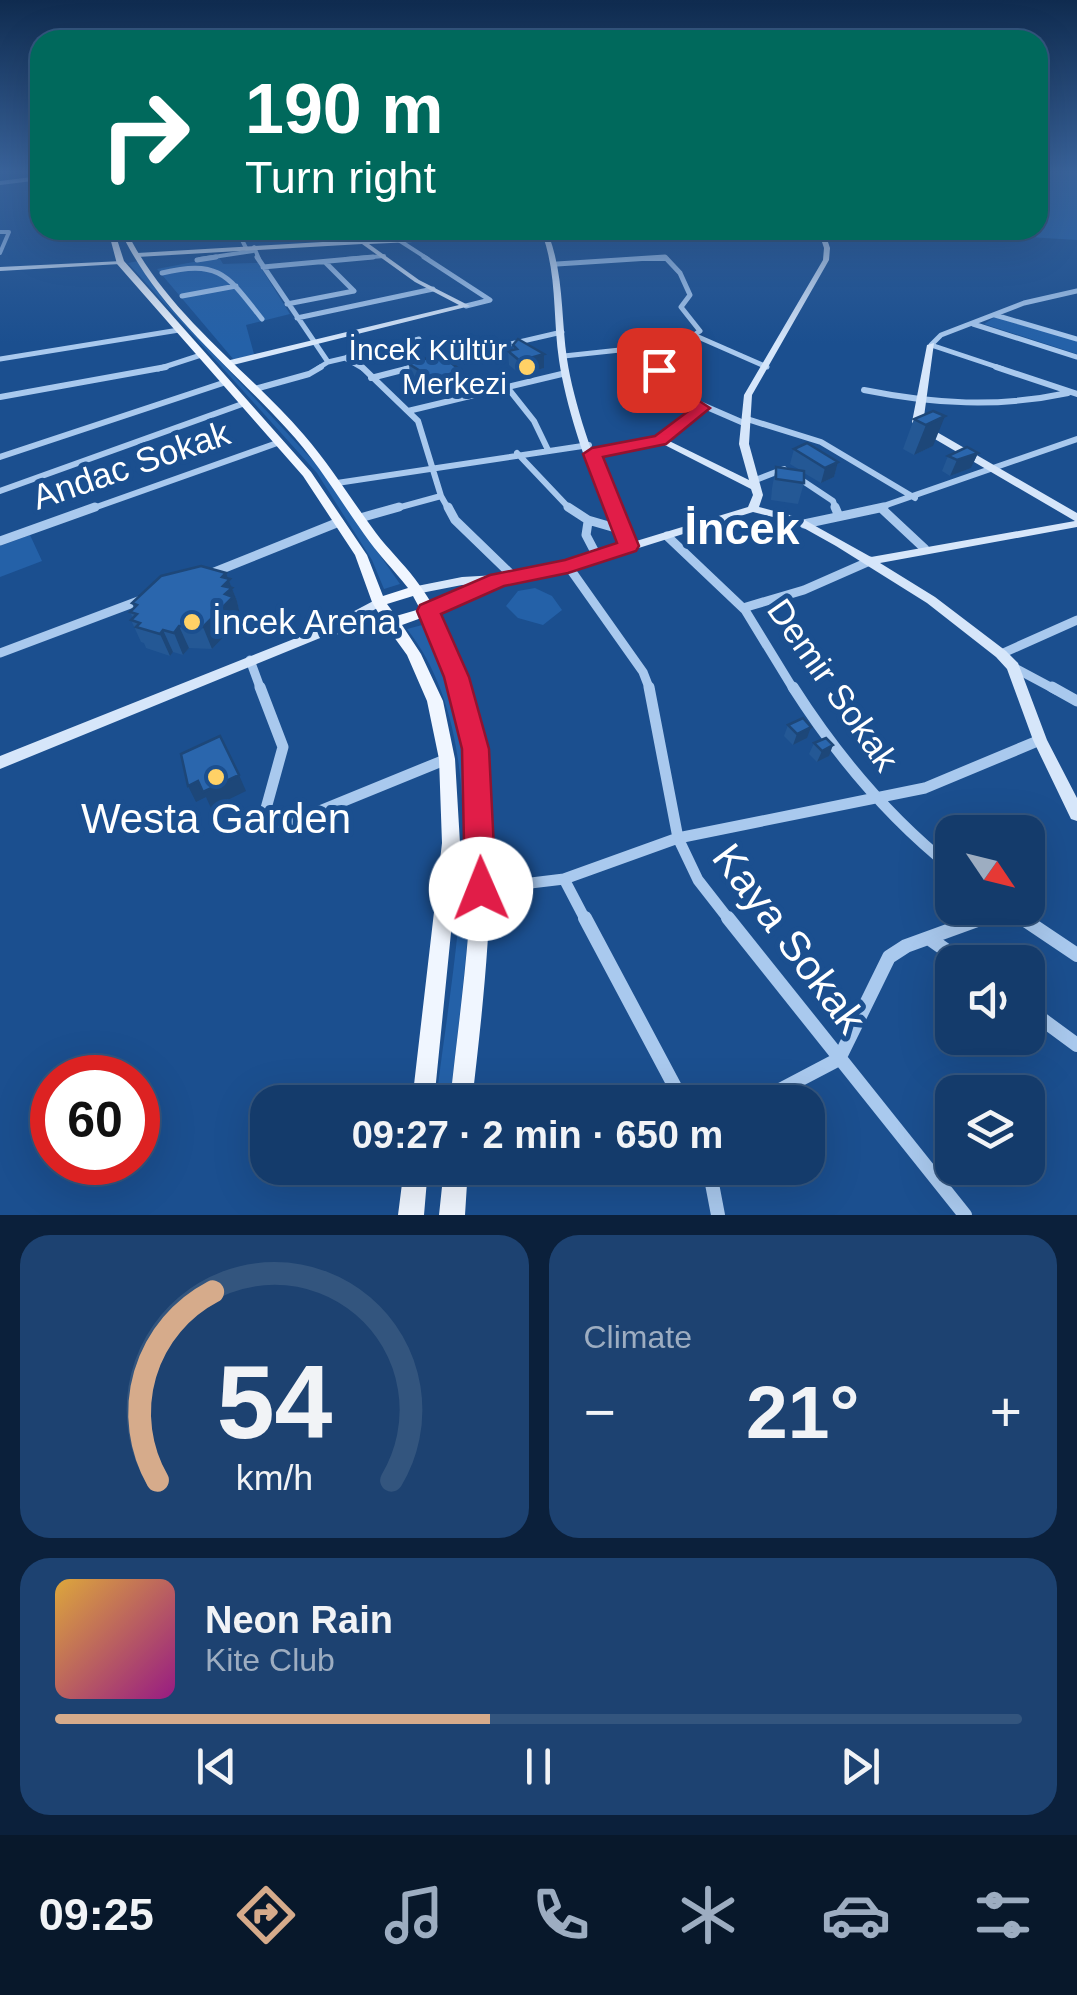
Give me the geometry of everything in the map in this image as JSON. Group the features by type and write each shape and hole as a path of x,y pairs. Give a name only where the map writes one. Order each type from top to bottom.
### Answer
{"main road":[{"path":"114,240 118,258 280,442 340,522 361,555 380,602 428,682 441,720 448,759 450,866 425,1085"},
{"path":"129,240 137,255 155,271 229,362 326,465 360,518 416,590 456,677 476,749 481,889 462,1085"},
{"path":"118,258 132,259 137,255"},
{"path":"380,602 416,590"},
{"path":"391,622 428,611"},
{"path":"411,1215 414,1185"},
{"path":"452,1215 455,1185"}],"street":[{"path":"0,232 9,232 0,252"},
{"path":"244,240 328,362"},
{"path":"155,271 307,240"},
{"path":"360,240 433,289 466,306"},
{"path":"229,362 490,300 399,240"},
{"path":"548,240 557,264 566,373 619,529 629,546"},
{"path":"753,510 758,501 747,464 748,395 826,260 824,240"},
{"path":"137,255 251,249"},
{"path":"219,269 225,262 221,256"},
{"path":"263,267 384,256"},
{"path":"557,264 665,256 689,290 690,295 681,307 699,328 696,336"},
{"path":"0,269 118,258"},
{"path":"287,304 354,291 325,262"},
{"path":"155,271 198,263 219,269 262,319"},
{"path":"182,296 236,286"},
{"path":"297,318 433,289"},
{"path":"1077,293 1033,300 941,335 931,345 919,426 1077,521"},
{"path":"995,315 1077,340"},
{"path":"974,324 1077,357"},
{"path":"0,360 179,330"},
{"path":"372,378 562,332"},
{"path":"564,356 648,347 696,336 767,367"},
{"path":"255,389 309,374 328,362 418,339"},
{"path":"931,345 1074,393"},
{"path":"648,347 670,387 702,408 821,442 915,498"},
{"path":"0,397 159,369 201,355"},
{"path":"345,358 358,363 418,421 441,496 455,520 515,578"},
{"path":"408,411 566,373"},
{"path":"0,456 226,382"},
{"path":"508,387 534,421 548,450"},
{"path":"864,390 920,402 1018,406 1074,393"},
{"path":"0,491 246,403"},
{"path":"337,483 488,457 660,440 702,408"},
{"path":"804,524 915,498 1077,439"},
{"path":"660,440 754,484"},
{"name":"Andac Sokak","path":"0,541 280,442"},
{"path":"517,454 563,504 588,522 619,529"},
{"path":"754,484 777,469 786,470 831,499 838,514"},
{"path":"360,518 441,496"},
{"path":"881,508 925,549"},
{"path":"416,590 462,581 515,578 568,566 753,510 804,524 870,561 955,617 1013,666 1077,701"},
{"path":"743,608 804,590 870,561 1077,521"},
{"path":"200,578 340,522"},
{"path":"588,522 586,535 597,556"},
{"name":"Demir Sokak","path":"666,536 684,555 721,582 743,608 816,721 877,799 935,852"},
{"name":"Kaya Sokak","path":"568,566 642,672 654,704 678,838 698,880 965,1215"},
{"path":"428,611 498,580"},
{"path":"0,653 145,598"},
{"path":"0,764 323,632 380,602"},
{"path":"1001,654 1077,620"},
{"path":"323,632 391,622"},
{"path":"250,660 283,747 280,770 265,812 267,821 290,823 448,759"},
{"path":"1013,666 1040,740 1076,810"},
{"path":"481,889 564,879 678,838 926,788 1040,740"},
{"path":"564,879 674,1085"},
{"path":"789,1085 839,1059 889,957 906,946 965,925"},
{"path":"1033,925 1077,955"},
{"path":"930,939 939,945"},
{"path":"1045,1022 1077,1045"},
{"path":"712,1185 718,1215"}],"shaded area":[{"path":"1048,230 1077,230 1077,240 1048,238"},
{"path":"219,257 223,264 258,263 290,314 246,325 254,354 234,360 157,269"},
{"path":"138,261 166,303 317,465 400,584 384,589 372,560 317,473 128,263"},
{"path":"995,317 1077,341 1077,354 984,324"},
{"path":"30,535 42,561 0,577 0,546"},
{"path":"535,588 552,596 562,610 543,625 518,618 506,606 518,591"},
{"path":"426,624 450,693 467,764 471,891 452,1085 438,1085 459,922 462,794 453,734 436,678 407,629"}],"building":[{"path":"518,339 544,354 520,361 508,351 517,349 513,345"},
{"path":"440,354 460,370 435,380 409,364"},
{"path":"933,411 945,416 926,425 914,419"},
{"path":"807,443 838,462 825,468 794,449"},
{"path":"967,447 978,453 957,460 948,456"},
{"path":"776,467 804,471 804,483 776,479"},
{"path":"201,566 226,573 222,577 230,579 223,586 232,588 225,594 233,597 203,627 179,626 174,633 163,630 160,634 136,627 140,623 131,620 137,614 130,612 137,605 132,603 161,576"},
{"path":"803,718 811,727 797,734 788,725"},
{"path":"220,736 239,775 203,792 198,781 188,786 181,754"},
{"path":"826,738 833,745 822,751 814,743"}],"place":[{"name":"İncek Kültür Merkezi","path":"527,367"},
{"name":"İncek Arena","path":"192,622"},
{"name":"Westa Garden","path":"216,777"}],"district":[{"name":"İncek","path":"742,528"}],"route":[{"path":"481,889 476,749 464,698 428,611 498,580 568,566 629,546 592,454 660,440 702,408 676,392 659,370"}]}
